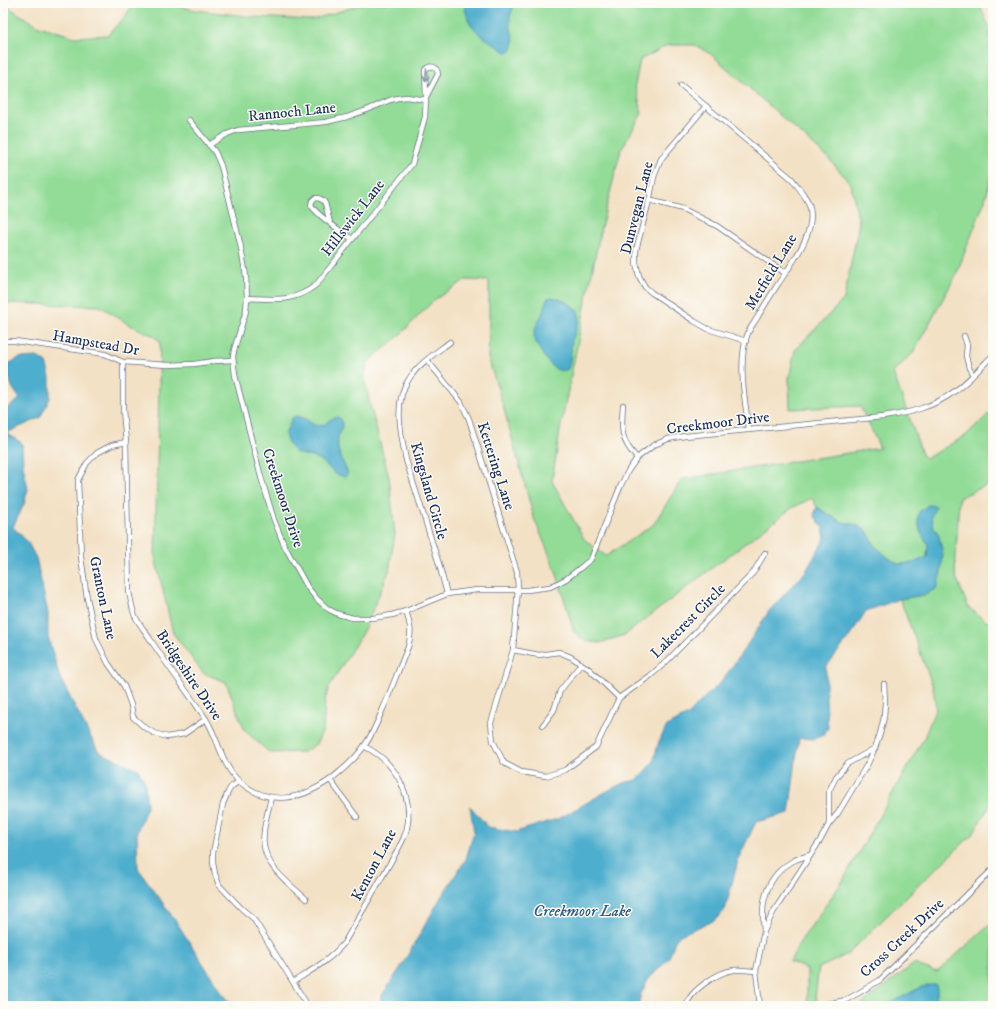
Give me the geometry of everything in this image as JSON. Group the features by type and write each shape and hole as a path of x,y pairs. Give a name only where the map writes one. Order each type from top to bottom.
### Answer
{"street":[{"name":"Hillswick Lane","path":"247,298 284,298 297,296 316,284 412,164 425,117 425,70 427,67 433,66 438,71 438,74 426,98"},
{"name":"Metfield Lane","path":"681,85 792,179 809,204 809,229 801,249 748,333 743,351 742,368 748,430"},
{"name":"Rannoch Lane","path":"209,145 227,134 238,130 333,120 347,117 398,98 426,98"},
{"name":"Dunvegan Lane","path":"706,106 661,159 654,177 636,250 636,263 639,276 645,287 652,293 708,329 746,341"},
{"name":"Creekmoor Drive","path":"189,120 215,152 221,166 242,250 246,276 246,311 234,350 233,360 235,375 261,477 274,520 284,545 308,588 328,609 338,614 353,618 392,616 447,594 477,590 528,590 550,587 566,579 591,559 628,471 637,458 654,445 668,439 685,436 902,414 923,408 955,391 993,355"},
{"path":"330,223 325,203 319,198 315,198 310,206 313,210 352,240"},
{"path":"649,200 683,209 717,226 785,273"},
{"path":"964,336 967,345 966,356 969,368 973,375"},
{"name":"Hampstead Dr","path":"3,341 15,341 105,354 123,362 167,365 233,360"},
{"name":"Kingsland Circle","path":"447,594 406,460 402,443 399,411 400,399 409,378 427,360 450,342"},
{"name":"Kettering Lane","path":"427,360 461,402 469,419 517,572 518,589"},
{"name":"Bridgeshire Drive","path":"123,362 123,410 126,442 129,592 134,615 164,662 206,719 231,771 239,781 252,790 277,799 291,798 316,789 330,780 349,764 364,746 375,727 408,647 411,638 411,630 406,611"},
{"path":"623,405 623,438 637,458"},
{"name":"Granton Lane","path":"126,442 112,445 97,452 87,463 78,480 81,557 87,598 96,639 108,663 124,686 133,717 144,727 154,733 167,737 184,734 206,719"},
{"name":"Lakecrest Circle","path":"518,589 513,650 491,723 493,741 504,763 521,772 546,776 565,770 596,747 619,698 650,676 664,663 753,573 765,553"},
{"path":"513,650 539,655 559,652 571,657 589,670 619,698"},
{"path":"544,725 554,710 560,691 581,664"},
{"path":"760,1006 756,971 764,931 774,911 821,839 829,824 838,813 868,763 875,748 884,718 884,684"},
{"name":"Kenton Lane","path":"293,982 324,962 344,943 398,851 408,823 408,809 405,793 399,777 389,764 364,746"},
{"path":"829,824 829,791 836,777 847,764 875,748"},
{"path":"330,780 357,817"},
{"path":"239,781 231,787 223,804 213,853 215,874 219,885 242,909 253,918 308,1006"},
{"path":"271,797 263,832 266,854 275,871 306,899"},
{"path":"764,931 762,920 764,899 770,883 780,870 794,861 810,855"},
{"name":"Cross Creek Drive","path":"817,1006 846,1000 862,992 880,980 993,869"},
{"path":"686,1006 687,1002 698,988 718,975 734,970 756,971"}],"green space":[{"path":"3,3 36,25 75,37 108,35 127,14 133,3 163,3 196,10 254,17 312,20 366,3 979,3 989,27 993,122 993,170 985,200 956,275 913,353 893,372 925,459 965,436 993,410 993,482 959,498 955,574 968,607 987,622 993,622 993,800 972,835 848,954 819,968 815,997 821,1006 810,1006 807,1000 807,969 790,962 798,945 842,882 924,738 936,708 933,687 900,599 924,595 943,554 938,533 934,528 930,517 919,512 918,522 921,533 928,544 927,557 913,563 898,564 875,546 867,531 856,525 842,522 827,514 817,507 812,498 792,508 625,635 600,643 586,641 574,632 556,571 534,518 502,402 488,358 489,281 465,280 434,300 399,336 368,362 364,377 389,477 395,534 389,571 365,628 329,687 325,700 323,731 316,744 304,752 270,753 245,731 226,682 203,673 173,633 155,557 160,341 152,335 128,324 100,306 3,303","holes":["668,45 695,45 712,55 827,157 851,184 859,223 844,299 795,350 789,378 790,409 860,406 880,448 682,479 653,525 606,556 584,539 552,481 561,425 601,228 621,150 642,113 635,85 640,60"]},
{"path":"993,922 993,1006 859,1006 914,964 937,972"}],"water":[{"path":"465,3 513,3 514,6 510,16 510,24 514,41 512,50 506,52 479,34 469,22 465,9"},
{"path":"552,297 568,303 576,309 579,314 578,325 572,340 568,369 564,370 556,369 549,363 539,349 534,336 535,329 543,312 546,301 548,298"},
{"path":"37,357 46,362 50,377 50,398 40,418 6,433 22,443 23,465 28,489 24,504 13,527 27,541 36,558 48,613 48,637 60,678 99,752 138,769 145,782 147,806 137,832 138,868 177,923 222,993 234,1006 3,1006 3,411 20,399 12,387 7,370 8,364 19,358"},
{"path":"296,416 305,418 314,425 318,426 337,417 341,419 342,427 338,437 338,450 348,474 345,477 335,474 323,462 316,458 296,453 291,448 285,435 292,418"},
{"name":"Creekmoor Lake","path":"928,505 936,506 931,517 934,528 938,533 943,554 937,588 924,595 900,599 866,611 848,639 826,667 828,728 823,736 814,739 799,739 789,813 756,822 739,857 725,910 715,920 680,935 675,941 669,958 648,980 641,994 638,1006 378,1006 383,994 401,967 441,897 466,859 474,832 470,806 488,827 516,832 560,818 623,783 637,780 653,762 659,741 667,726 688,715 722,681 769,611 806,571 825,538 823,528 814,515 817,507 842,522 856,525 867,531 875,546 898,564 913,563 927,557 928,544 921,533 918,522 919,512"},
{"path":"936,985 937,994 930,1006 885,1006 921,987"}]}
